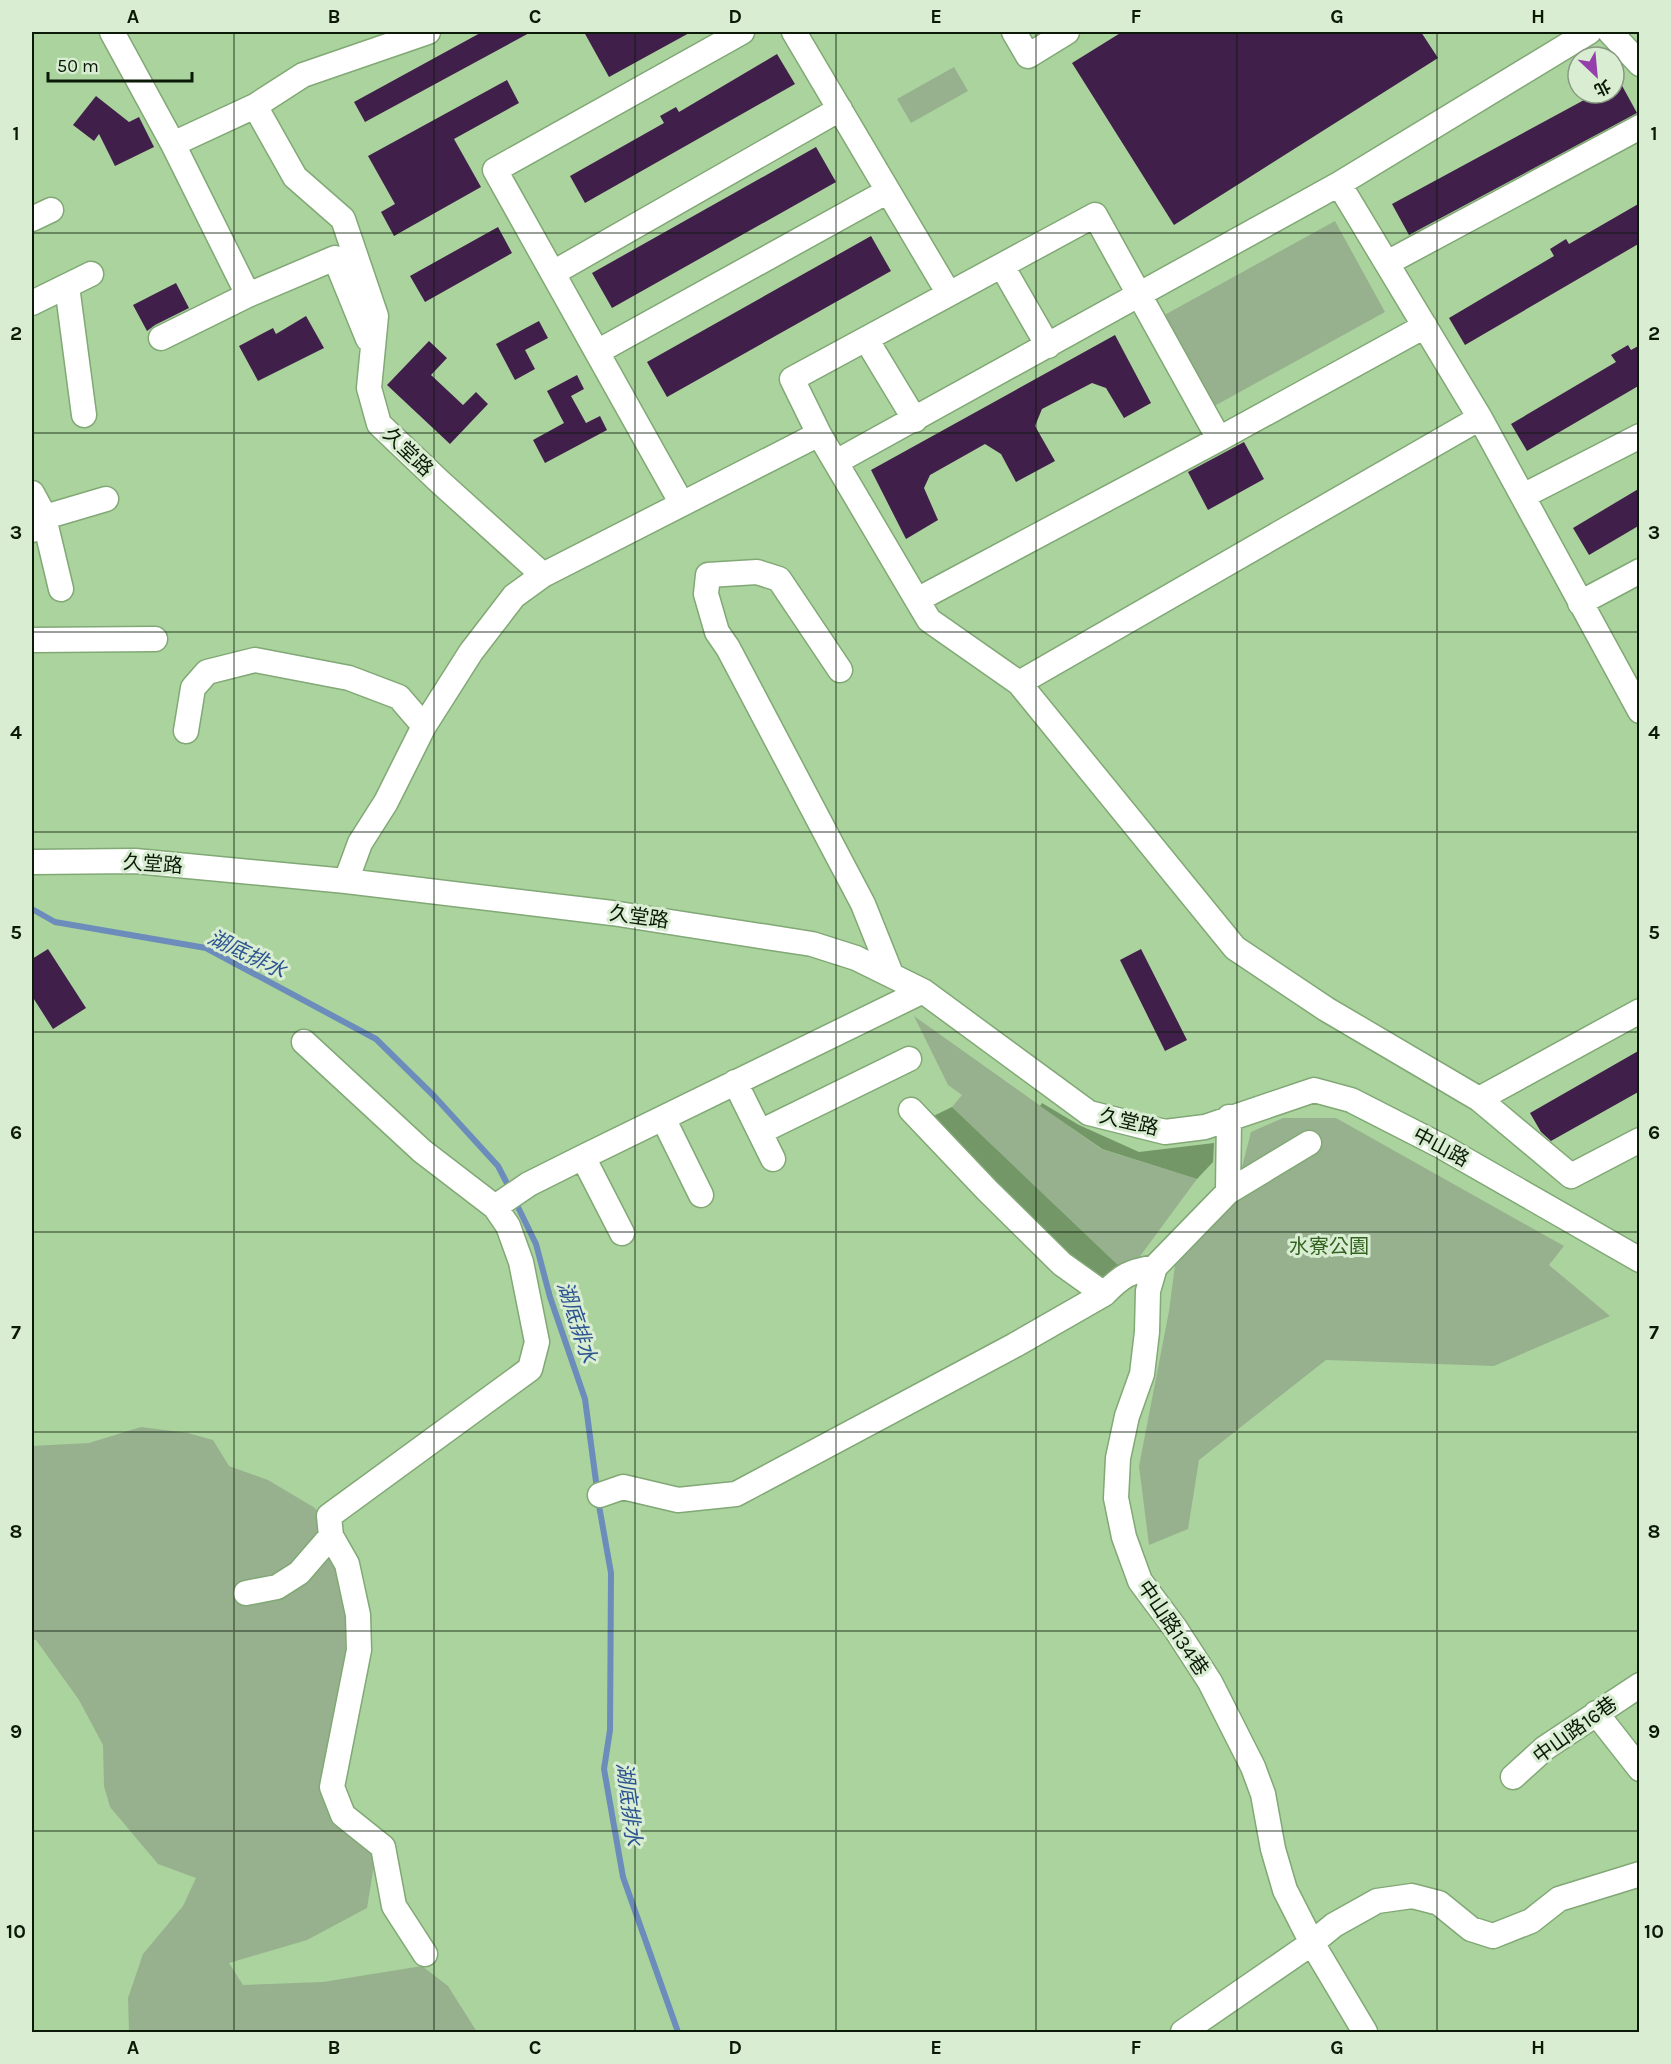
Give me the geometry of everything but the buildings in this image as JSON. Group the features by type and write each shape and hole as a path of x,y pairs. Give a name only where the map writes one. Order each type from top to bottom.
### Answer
{"street":[{"path":"112,32 173,144 248,295"},
{"path":"173,144 255,106 303,75 428,32"},
{"path":"682,504 495,170 742,32"},
{"path":"794,32 949,294"},
{"path":"1014,32 1028,56 1067,32"},
{"path":"836,462 1340,184 1589,32"},
{"path":"1610,32 1640,64"},
{"name":"久堂路","path":"255,106 295,177 343,219 376,316 369,388 379,424 543,574"},
{"path":"553,273 840,109"},
{"path":"1387,263 1640,127"},
{"path":"1340,184 1480,418 1640,711"},
{"path":"597,352 888,191"},
{"path":"1219,439 1095,215 792,379 819,434 929,620 1019,683 1235,948 1326,1009 1479,1099 1570,1176 1640,1140"},
{"path":"161,338 248,295 335,258 373,350"},
{"path":"1002,266 1048,346"},
{"path":"32,303 91,274"},
{"path":"67,286 84,415"},
{"path":"917,600 1425,326"},
{"path":"866,339 915,420"},
{"path":"1019,683 1480,418"},
{"path":"346,881 360,843 386,802 424,726 471,652 514,596 543,574 819,434"},
{"path":"1523,496 1640,436"},
{"path":"32,493 61,589"},
{"path":"41,524 106,499"},
{"path":"1580,603 1640,571"},
{"path":"840,670 779,579 757,572 708,575 706,594 717,632 728,648 862,904 891,974"},
{"path":"32,640 155,639"},
{"path":"186,731 193,688 207,672 255,660 350,678 399,696 424,726"},
{"name":"久堂路","path":"32,862 135,861 346,881 612,913 812,944 856,958 923,992 1089,1113 1165,1132 1205,1126 1229,1117"},
{"path":"495,1208 529,1184 923,992"},
{"path":"1479,1099 1640,1011"},
{"path":"304,1042 422,1151 495,1208 508,1226 521,1262 537,1342 530,1369 329,1516 331,1536 347,1564 358,1616 359,1650 332,1787 342,1815 383,1847 394,1906 424,1954"},
{"path":"760,1132 909,1059"},
{"path":"735,1082 773,1159"},
{"name":"中山路","path":"1229,1117 1314,1090 1351,1101 1441,1146 1640,1260"},
{"path":"911,1110 1062,1264 1104,1294"},
{"path":"1228,1192 1229,1117"},
{"path":"663,1118 701,1195"},
{"path":"600,1495 622,1487 678,1500 736,1494 1015,1345 1104,1294 1118,1280 1132,1271 1155,1267 1228,1192 1309,1143"},
{"path":"583,1157 622,1233"},
{"name":"中山路134巷","path":"1155,1267 1148,1292 1147,1332 1142,1374 1127,1416 1118,1458 1116,1498 1124,1538 1140,1581 1175,1628 1210,1682 1253,1767 1263,1794 1273,1849 1285,1890 1312,1943 1365,2032"},
{"path":"246,1593 277,1587 299,1573 331,1536"},
{"name":"中山路16巷","path":"1513,1777 1545,1748 1640,1685"},
{"path":"1596,1713 1640,1769"},
{"path":"1183,2032 1312,1943 1334,1925 1377,1901 1412,1896 1439,1903 1471,1929 1492,1936 1531,1921 1559,1899 1640,1874"}],"green space":[{"path":"954,67 968,91 911,123 897,99"},
{"path":"1335,221 1385,312 1209,409 1159,318"},
{"path":"914,1016 1101,1149 1197,1179 1138,1259 1120,1267 952,1107 962,1095 948,1085"},
{"path":"1042,1103 1079,1125 1139,1152 1214,1143 1213,1162 1197,1179 1102,1149 1040,1106"},
{"path":"952,1107 1120,1267 1100,1288 925,1120"},
{"name":"水寮公園","path":"1283,1118 1336,1118 1564,1246 1549,1265 1610,1316 1494,1366 1326,1360 1199,1460 1188,1529 1149,1545 1139,1466 1169,1311 1177,1250 1240,1175 1251,1132"},
{"path":"141,1427 188,1433 213,1440 229,1466 268,1480 315,1508 331,1537 347,1599 345,1668 332,1806 376,1853 367,1908 307,1940 229,1963 243,1985 323,1982 422,1966 448,1986 477,2032 129,2032 128,1998 143,1954 183,1906 196,1878 158,1864 110,1807 104,1786 103,1745 79,1700 36,1640 32,1639 32,1446 89,1443"}],"waterway":[{"name":"湖底排水","path":"32,909 55,922 206,948 376,1039 435,1097 498,1166 510,1189"},
{"name":"湖底排水","path":"515,1201 536,1244 550,1297 585,1399 597,1489"},
{"name":"湖底排水","path":"598,1500 611,1573 610,1730 604,1769 623,1877 678,2032"}]}
